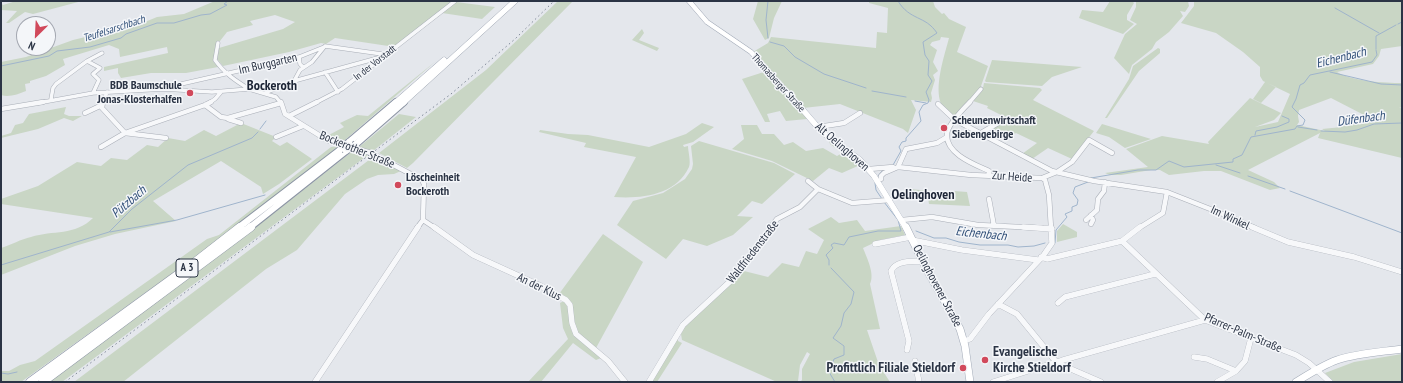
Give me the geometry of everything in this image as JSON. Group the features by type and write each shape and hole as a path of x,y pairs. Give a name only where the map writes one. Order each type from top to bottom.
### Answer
{"highway":[{"name":"A 3","path":"352,143 509,1"},
{"name":"A 3","path":"30,382 208,253 410,98 516,1"},
{"name":"A 3","path":"43,382 240,236 343,150"}],"main road":[{"name":"Thomasberger Straße","path":"689,1 706,22 751,52 811,120"},
{"name":"Alt Oelinghoven","path":"811,120 833,142 869,169 874,176 880,180 886,201 902,220 911,239"},
{"name":"Oelinghovener Straße","path":"911,239 960,329 964,341 970,382"},
{"path":"1296,382 1316,370 1336,361 1367,353 1402,349"}],"street":[{"name":"In der Vorstadt","path":"289,116 338,92 455,1"},
{"path":"218,43 215,60 226,74 234,81 249,89"},
{"path":"294,81 300,70 312,62 325,46 385,56"},
{"name":"Im Burggarten","path":"164,89 299,57 325,46"},
{"path":"51,100 53,88 56,84 87,61 102,53"},
{"path":"266,93 294,81 385,56"},
{"path":"299,57 300,64 303,67"},
{"path":"87,61 100,68 93,74 99,80 93,93"},
{"path":"325,72 338,92"},
{"name":"Bockerother Straße","path":"1,109 93,93 107,92 164,89 221,92 249,89 266,93 276,97 281,103 282,110 289,116 327,140 371,153 422,180 424,184 422,220"},
{"path":"981,89 957,116 947,134 947,138 956,153 965,160 989,171 990,175"},
{"path":"85,114 102,105 107,92"},
{"path":"101,146 125,133 205,105 215,99 221,92"},
{"path":"228,118 281,103"},
{"name":"Im Winkel","path":"938,104 956,120 1057,172 1105,182 1167,192 1234,218 1254,230 1273,237 1288,242 1354,257 1402,272"},
{"path":"102,105 102,108 125,133 166,138"},
{"path":"205,105 221,116 242,124"},
{"path":"818,128 844,124 860,113"},
{"path":"981,133 1005,119"},
{"path":"276,137 303,126"},
{"path":"880,180 884,173 895,167 906,149 937,143 947,138"},
{"name":"Zur Heide","path":"869,169 895,167 935,170 971,175 1042,178 1057,172 1072,162 1089,140 1112,152"},
{"path":"964,341 970,339 986,316 1052,243 1049,195 1045,180 1042,178"},
{"path":"808,181 818,189 852,203 886,201"},
{"path":"1089,222 1094,220 1091,216 1097,210 1098,199 1104,191 1105,182"},
{"name":"Waldfriedenstraße","path":"649,382 687,321 737,275 777,219 783,214 800,206 810,194 818,189"},
{"path":"875,244 911,239 962,250 1047,259 1122,241 1131,233 1163,213 1167,192"},
{"path":"989,199 994,226"},
{"path":"902,220 932,217 978,225 1052,229"},
{"path":"315,382 422,220"},
{"name":"An der Klus","path":"422,220 473,255 541,286 566,300 570,305 572,323 576,334 608,361 625,382"},
{"name":"Pfarrer-Palm-Straße","path":"1122,241 1205,320 1296,356 1330,382"},
{"path":"907,350 909,341 891,271 894,265 898,263 922,261"},
{"path":"1058,303 1065,297 1155,274"},
{"path":"998,304 1018,314 1057,363 1101,382"},
{"path":"993,382 1205,320"},
{"path":"1217,382 1240,368 1245,361 1251,338"},
{"path":"1194,357 1207,359 1236,370"},
{"path":"915,361 918,382"}],"green space":[{"path":"16,1 82,1 33,14 25,12 19,16 16,16 16,18 9,23 6,23 17,11 1,10 1,3 3,5"},
{"path":"215,1 454,1 395,47 335,38 326,44 321,43 289,52 223,66 217,59 219,48 283,29 295,22 275,15 250,21 253,25 227,32 220,41 217,42 213,61 218,67 186,73 151,73 121,78 118,73 118,68 104,71 104,67 168,53 167,47 120,57 119,49 109,45 63,59 65,65 46,76 25,84 26,91 10,96 1,95 1,62 29,56 56,56 56,46 73,40 102,33 115,27 133,27 157,17 184,14"},
{"path":"558,1 573,1 413,163 407,168 379,153 486,70"},
{"path":"758,1 782,1 774,18 769,38 765,40 753,19"},
{"path":"869,1 933,1 935,7 942,14 944,13 949,19 966,27 957,52 988,66 980,89 956,115 947,111 941,104 939,94 941,70 949,38 941,37 940,40 932,42 930,45 937,50 933,62 938,71 933,75 935,80 931,93 931,102 911,100 916,110 908,133 903,129 840,104 803,108 753,52 768,43 771,37 876,48 877,32 887,33 888,8 869,3"},
{"path":"1110,1 1132,1 1134,3 1127,15 1127,20 1134,24 1123,34 1079,18 1082,10 1103,12"},
{"path":"1134,1 1188,1 1189,6 1185,12 1180,11 1183,16 1169,32 1156,42 1152,49 1132,65 1129,74 1114,58 1125,34 1137,24 1130,20 1136,7 1136,2"},
{"path":"1194,1 1402,1 1402,46 1381,49 1379,56 1373,64 1337,72 1350,78 1377,82 1402,83 1402,108 1399,107 1402,109 1402,158 1318,138 1320,133 1248,170 1274,182 1280,188 1270,190 1221,171 1204,171 1169,175 1160,170 1121,175 1110,175 1105,173 1148,167 1126,149 1162,136 1209,144 1208,142 1250,98 1281,113 1274,120 1255,127 1278,122 1290,94 1263,81 1260,76 1260,67 1243,52 1216,33 1181,23 1194,6","holes":["1331,98 1364,115 1342,127 1322,129 1325,131 1297,125 1299,122 1299,110"]},
{"path":"456,2 495,7 482,19 442,13"},
{"path":"642,29 644,33 639,40 659,48 657,51 632,40"},
{"path":"1158,48 1160,49 1160,53 1139,71 1107,118 1105,118 1129,79 1133,66"},
{"path":"992,60 1082,67 1052,77 1042,86 986,82 985,81"},
{"path":"436,61 345,140 335,141 325,137 344,127 340,123 357,115 368,116"},
{"path":"767,71 808,118 807,119 786,121 780,111 767,114 770,122 765,122 742,79"},
{"path":"1265,82 1276,87 1261,103 1253,99"},
{"path":"984,83 1040,88 1042,90 1033,100 1094,131 1072,159 1048,148 1032,159 1022,154 1037,143 1016,133 1010,137 992,128 1007,118 987,108 988,106 970,100 983,88"},
{"path":"66,107 64,114 69,116 82,116 73,121 64,118 38,129 1,138 1,136 11,133 15,125 23,123 29,114"},
{"path":"399,114 416,117 373,151 359,147"},
{"path":"241,123 276,137 272,141 280,146 287,142 312,159 263,194 261,187 221,161 153,201 176,221 115,234 75,246 1,275 1,248 27,238 79,228 93,218 1,204 1,199 38,186 77,162 101,166 111,158 127,160 147,145 158,147 168,138 185,141 204,130 216,136"},
{"path":"702,123 714,127 693,142 683,145 684,147 688,146 690,162 689,167 676,184 657,193 636,197 614,197 636,157 584,147 586,143 539,132 540,130 588,135 649,147 686,134"},
{"path":"1102,124 1151,139 1125,148 1109,137 1096,133"},
{"path":"741,125 757,125 762,134 774,134 784,145 793,142 806,151 823,148 837,156 842,153 830,144 829,141 860,165 842,173 829,168 813,181 772,161 732,149 744,139"},
{"path":"699,141 774,163 795,174 762,204 752,201 737,216 753,217 733,235 707,246 683,239 666,259 617,225 633,201 663,193 685,179 692,169 693,164 691,146"},
{"path":"339,146 223,237 21,382 1,382 1,371 9,371 20,365 35,361 207,239 219,235 331,147"},
{"path":"354,150 368,155 62,382 49,382 232,246"},
{"path":"373,157 401,171 394,174 378,175 367,179 345,194 297,250 266,269 123,382 74,382"},
{"path":"909,189 944,192 945,197 955,197 954,191 967,192 970,206 929,204 928,198 909,195"},
{"path":"831,217 839,223 857,220 865,231 901,226 905,235 880,240 863,248 871,271 872,276 870,284 880,329 867,330 879,365 890,382 800,382 802,380 802,369 810,354 807,352 800,365 798,381 777,382 682,340 681,334 685,326 744,271 768,277 782,263 799,267 806,251 817,254 824,240 808,229"},
{"path":"1063,224 1077,232 1077,237 1057,242 1057,231"},
{"path":"603,234 643,262 596,348 578,334 572,305 570,301 559,294"},
{"path":"564,301 568,307 570,326 573,333 601,358 596,360 573,343 541,382 528,382 568,339 563,328 560,303"},
{"path":"678,337 678,341 682,343 657,382 650,382"},
{"path":"1402,354 1402,382 1334,382 1325,373 1354,362"}],"waterway":[{"name":"Teufelsarschbach","path":"1,66 49,56 57,51 90,47 121,38 126,34 157,23 174,23 201,15 210,14 227,5 224,4 228,1"},
{"path":"768,1 766,20 768,38"},
{"path":"893,165 901,151 899,147 902,142 906,141 906,138 921,121 919,112 923,105 928,103 929,100 926,92 932,81 928,75 929,61 925,55 923,42 937,33 928,23 907,12 898,1"},
{"path":"1335,8 1379,33"},
{"name":"Eichenbach","path":"1398,24 1402,22"},
{"name":"Eichenbach","path":"1376,49 1376,36 1396,25"},
{"path":"770,42 784,46 795,57 824,74 866,88"},
{"name":"Eichenbach","path":"1091,178 1138,170 1156,170 1169,161 1184,167 1233,162 1233,159 1242,155 1251,137 1295,129 1297,126 1303,125 1305,120 1292,107 1300,85 1304,83 1310,75 1372,62 1377,55 1376,50"},
{"path":"1330,72 1381,84 1402,85"},
{"path":"872,91 906,97"},
{"path":"915,101 926,103"},
{"path":"1255,135 1256,131 1277,127 1289,122 1289,119 1282,116"},
{"name":"Pützbach","path":"260,129 266,121"},
{"name":"Düfenbach","path":"1321,131 1345,132 1357,130 1374,124 1402,123"},
{"name":"Düfenbach","path":"1298,127 1317,130"},
{"name":"Pützbach","path":"1,265 109,232 132,209 188,165 252,138 258,132"},
{"path":"1216,165 1240,173"},
{"path":"878,176 883,170"},
{"path":"1248,176 1285,189"},
{"name":"Eichenbach","path":"1055,243 1056,230 1067,217 1065,214 1072,211 1072,207 1077,205 1078,200 1073,193 1075,187 1088,182"},
{"path":"875,183 876,190 882,199"},
{"path":"1290,191 1402,233"},
{"path":"110,232 177,220 265,195"},
{"path":"829,265 829,260 826,255 833,248 831,245 834,243 844,245 849,237 878,231 901,231 898,220 884,202"},
{"name":"Eichenbach","path":"916,231 934,238 946,238 959,242 980,245 1008,245 1018,247 1034,246 1045,243"},
{"path":"831,268 854,292 851,304 844,313 841,326 833,338 844,346 844,355 834,359 829,372 835,382"},
{"path":"1,373 8,374 17,372"}],"railway":[{"path":"65,382 451,94 515,39 554,1"}],"place":[{"name":"BDB Baumschule Jonas-Klosterhalfen","path":"190,93"},
{"name":"Scheunenwirtschaft Siebengebirge","path":"944,128"},
{"name":"Löscheinheit Bockeroth","path":"398,185"},
{"name":"Evangelische Kirche Stieldorf","path":"985,360"},
{"name":"Profittlich Filiale Stieldorf","path":"963,368"}],"district":[{"name":"Bockeroth","path":"272,86"},
{"name":"Oelinghoven","path":"923,195"}]}
